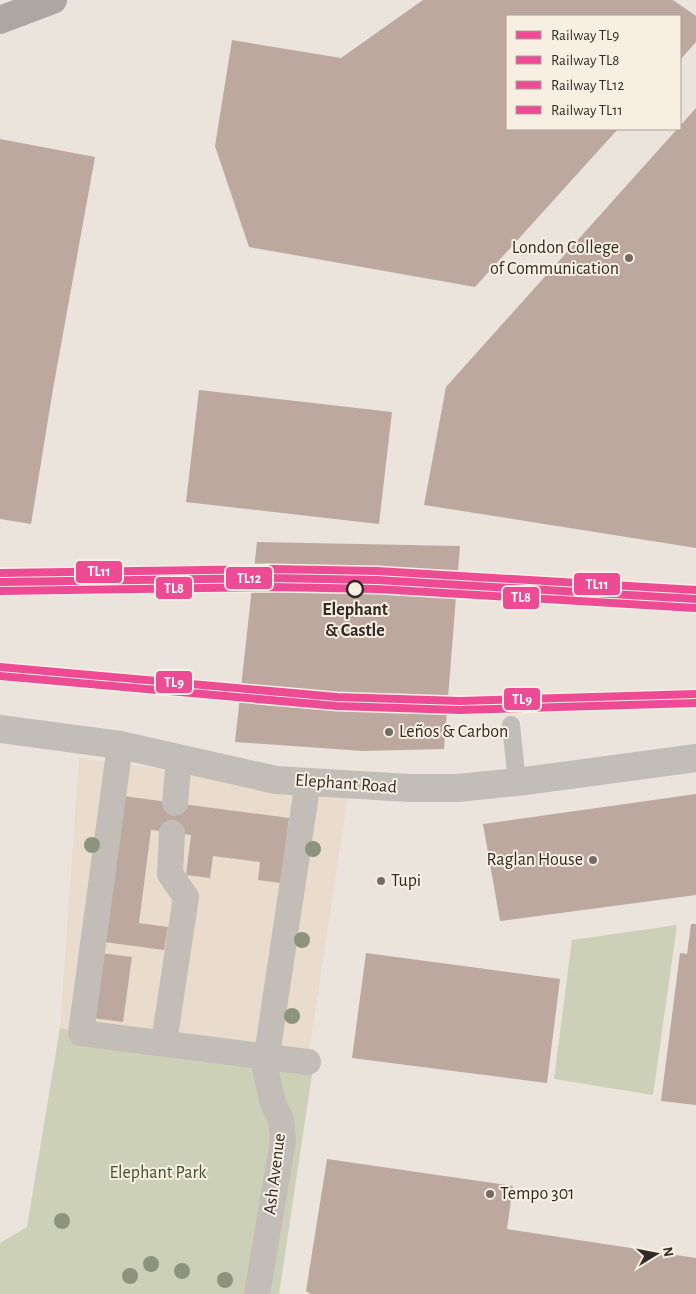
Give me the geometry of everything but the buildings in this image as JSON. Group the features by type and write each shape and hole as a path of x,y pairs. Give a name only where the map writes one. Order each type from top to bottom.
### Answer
{"highway":[{"path":"0,20 53,0"}],"street":[{"name":"Elephant Road","path":"0,729 120,745 276,780 425,788 517,782 696,758"},
{"path":"120,745 81,1033 164,1042 308,1062"},
{"path":"175,803 179,759"},
{"name":"Ash Avenue","path":"257,1294 283,1141 281,1119 273,1103 265,1068 308,781"},
{"path":"164,1042 186,897 170,874 172,833"}],"lane":[{"path":"511,725 517,782"}],"green space":[{"path":"677,925 653,1095 554,1079 572,940"},
{"name":"Elephant Park","path":"60,1028 188,1055 312,1074 279,1294 0,1294 0,1243 27,1227"}],"shaded area":[{"path":"79,758 348,795 309,1053 188,1055 60,1028","holes":["124,797 289,819 281,883 258,880 260,862 213,856 210,878 186,874 191,835 151,830 139,923 167,927 164,950 105,942","101,953 132,957 123,1022 92,1018"]}],"rail line":[{"name":"TL11","path":"0,573 271,569 377,571 696,590"},
{"name":"TL12","path":"0,582 271,578 377,580 696,599"},
{"name":"TL8","path":"0,591 271,587 377,589 695,608"},
{"name":"TL9","path":"0,667 337,697 460,701 696,694"},
{"name":"TL8","path":"0,676 337,706 460,710 696,703"}],"place":[{"name":"London College of Communication","path":"629,258"},
{"name":"Elephant & Castle","path":"355,589"},
{"name":"Leños & Carbon","path":"389,732"},
{"name":"Raglan House","path":"593,860"},
{"name":"Tupi","path":"381,881"},
{"name":"Tempo 301","path":"490,1194"}]}
